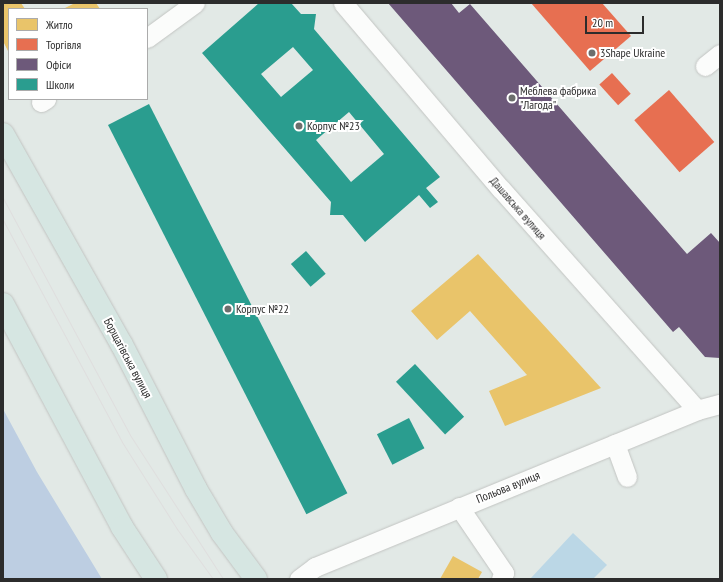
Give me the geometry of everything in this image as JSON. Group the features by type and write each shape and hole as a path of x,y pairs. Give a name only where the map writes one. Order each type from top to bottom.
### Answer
{"main road":[{"name":"Борщагівська вулиця","path":"3,134 122,345 196,488 222,532 256,579"},
{"path":"3,304 122,527 156,579"}],"street":[{"path":"148,37 195,3"},
{"name":"Дашавська вулиця","path":"343,3 526,218 697,410"},
{"path":"705,66 720,54"},
{"name":"Польова вулиця","path":"299,579 315,567 459,507 697,410 720,404"},
{"path":"615,444 627,477"},
{"path":"459,507 504,574 501,579"}],"shaded area":[{"path":"3,409 37,472 102,579 3,579"},
{"path":"573,533 607,565 593,579 530,579"}],"building: Житло":[{"path":"3,3 21,3 24,8 8,8 8,51 3,41"},
{"path":"75,3 96,3 99,8 65,8"},
{"path":"478,254 601,388 505,426 489,391 527,375 470,311 437,340 411,311"},
{"path":"453,556 482,572 478,579 440,579"}],"building: Торгівля":[{"name":"3Shape Ukraine","path":"531,3 602,3 631,36 590,71"},
{"path":"612,73 631,94 618,105 599,84"},
{"path":"669,90 714,142 680,172 634,120"}],"building: Офіси":[{"name":"Меблева фабрика \"Лагода\"","path":"388,3 451,3 459,13 470,4 687,254 711,233 720,243 720,358 705,357 679,327 673,332"}],"building: Школи":[{"name":"Корпус №23","path":"259,3 291,3 301,14 316,14 314,29 440,177 426,188 438,202 430,208 419,195 365,242 343,215 330,215 331,202 202,53","holes":["293,47 313,70 281,97 261,74","349,112 384,154 351,182 316,140"]},
{"name":"Корпус №22","path":"149,104 347,493 306,514 108,125"},
{"path":"306,251 326,274 311,287 291,264"},
{"path":"415,364 464,417 445,434 396,382"},
{"path":"409,418 424,448 392,465 377,434"}],"tram line":[{"path":"3,198 130,435 223,579"},
{"path":"3,220 122,442 177,529 213,579"}],"place":[{"name":"3Shape Ukraine","path":"592,53"},
{"name":"Меблева фабрика \"Лагода\"","path":"512,98"},
{"name":"Корпус №23","path":"299,126"},
{"name":"Корпус №22","path":"228,309"}]}
